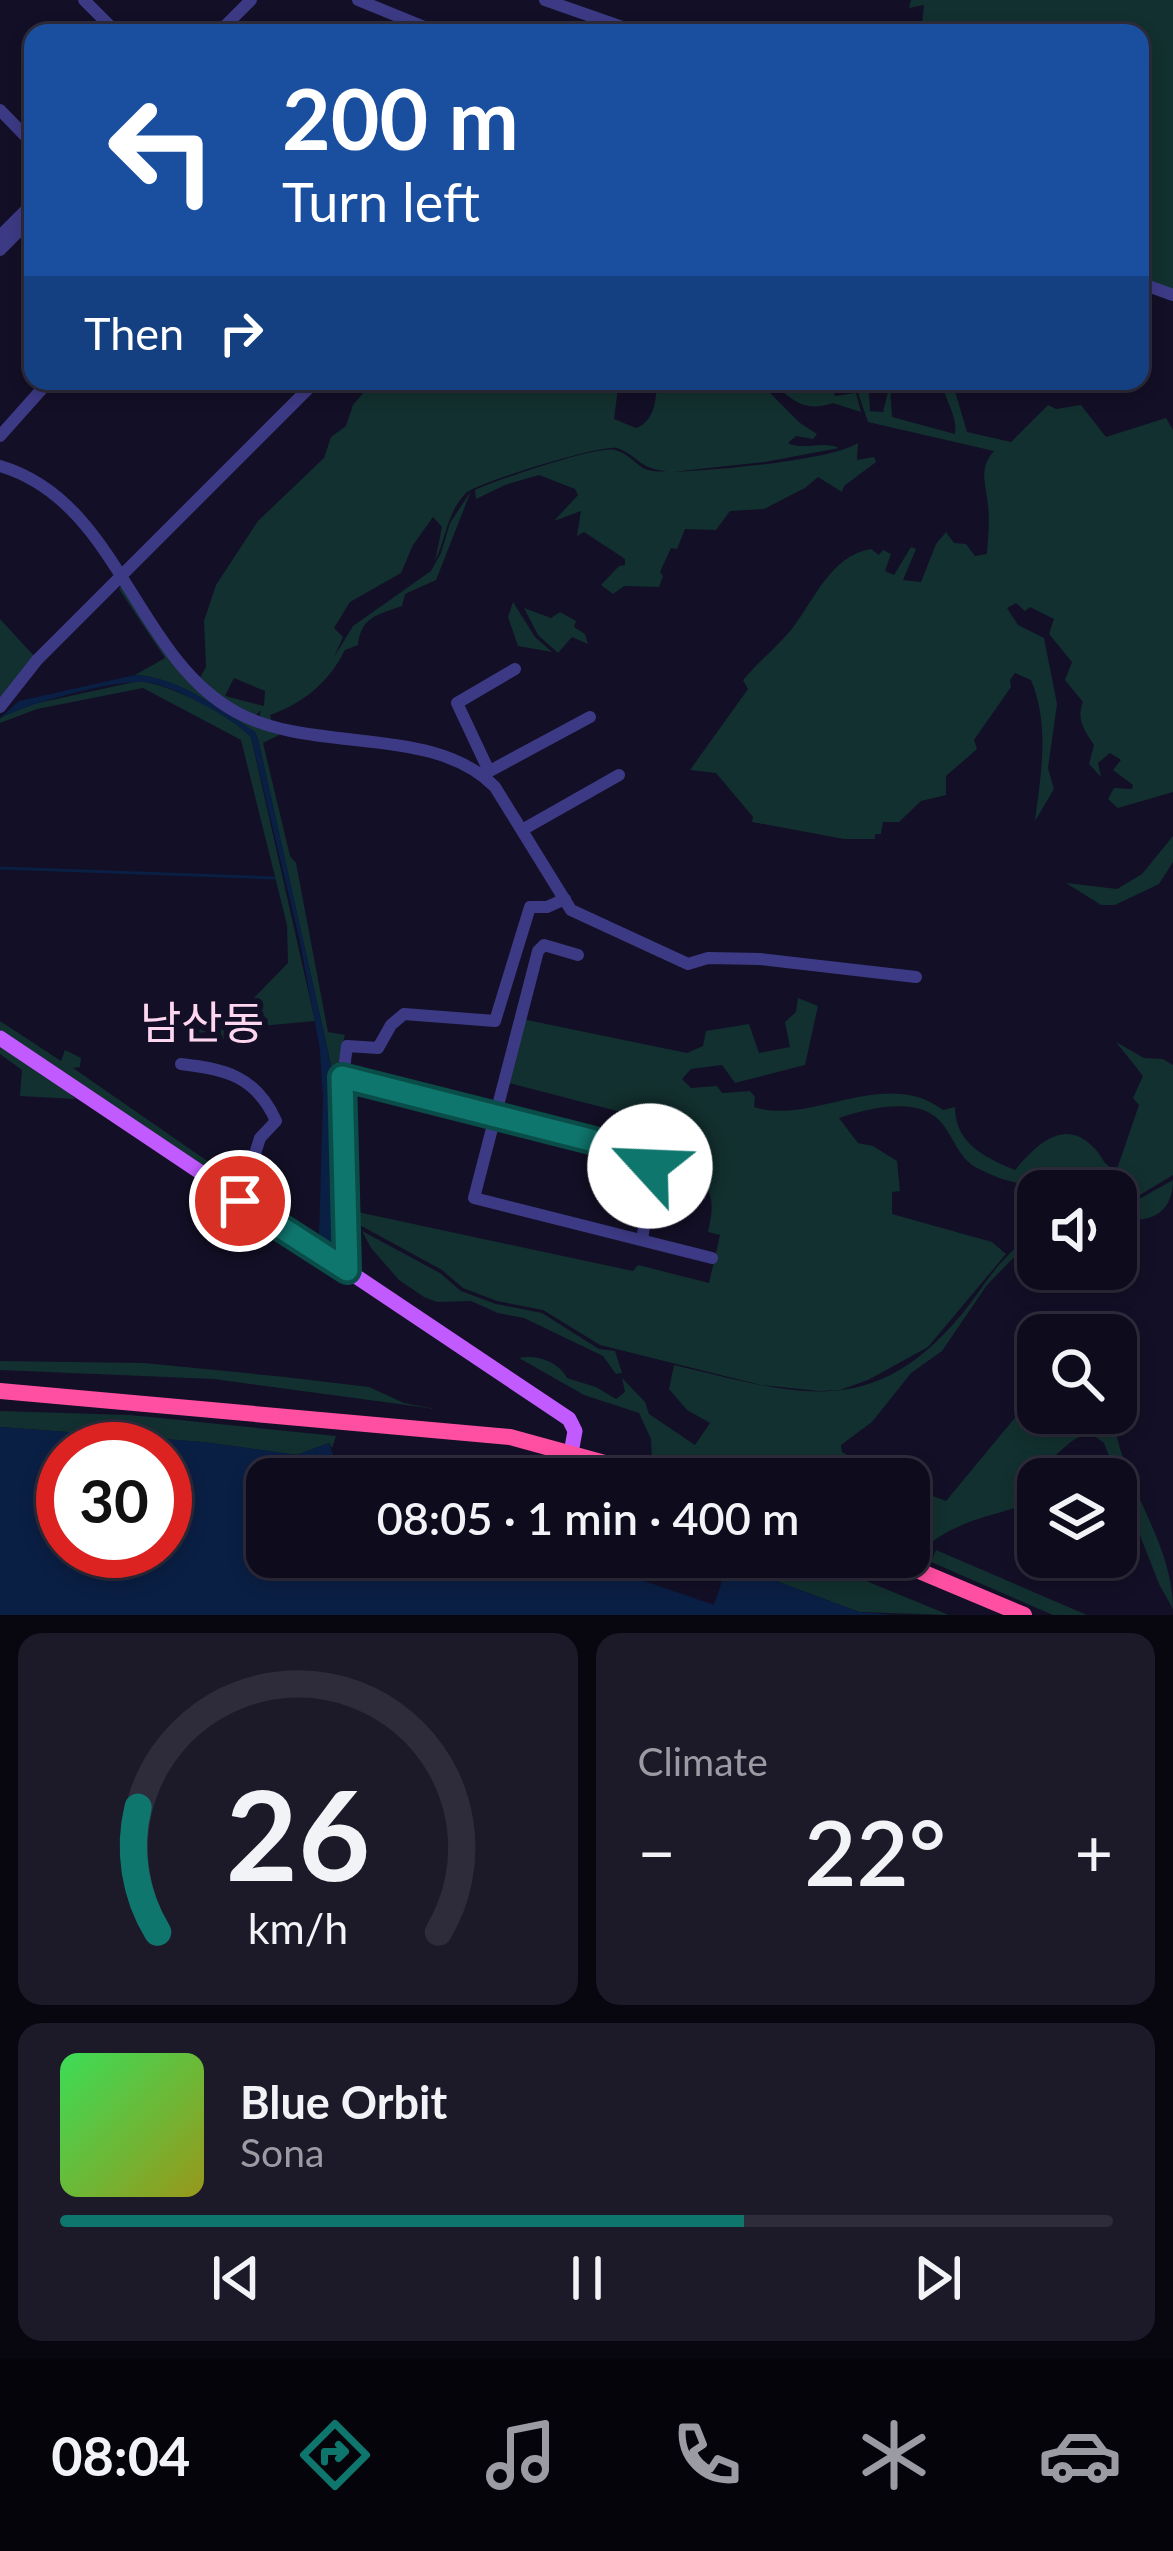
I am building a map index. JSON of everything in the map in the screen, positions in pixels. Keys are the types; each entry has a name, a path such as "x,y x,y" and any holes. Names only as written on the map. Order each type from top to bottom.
{"highway":[{"path":"0,1391 510,1437 589,1458"},
{"path":"930,1575 1024,1615"}],"main road":[{"path":"0,1038 569,1419 575,1431 571,1453"}],"street":[{"path":"84,0 108,24"},
{"path":"227,24 251,0"},
{"path":"358,0 418,24"},
{"path":"545,0 614,24"},
{"path":"0,110 24,135"},
{"path":"0,236 24,212"},
{"path":"0,250 24,227"},
{"path":"0,436 42,390"},
{"path":"0,706 37,660 307,390"},
{"path":"0,466 56,496 123,576 186,672 236,712 289,731 451,756 486,772"},
{"path":"515,669 457,704 486,772 571,910 677,962 760,959 916,977"},
{"path":"486,772 590,717"},
{"path":"522,830 619,775"},
{"path":"347,1270 342,1077 347,1046 378,1048 398,1017 416,1013 495,1021 530,907 548,908 565,899"},
{"path":"578,955 544,945 538,951 474,1198 712,1258"},
{"path":"181,1064 226,1069 274,1114 272,1129 260,1138 240,1201"},
{"path":"342,1077 641,1156 653,1176 642,1239"}],"green space":[{"path":"911,0 1173,0 1173,294 1149,285 1149,24 922,24 924,5 909,8"},
{"path":"366,390 618,390 614,419 636,428 650,417 656,390 767,390 817,434 813,439 796,436 788,443 839,448 672,472 796,460 858,443 857,460 874,457 876,462 842,492 818,477 764,509 730,511 716,530 685,529 660,572 659,587 624,586 613,594 601,585 625,565 625,559 584,532 577,536 581,511 554,521 578,495 575,489 539,475 476,499 475,490 605,450 622,453 643,468 666,471 650,468 617,448 607,448 540,465 475,488 466,493 455,509 435,561 442,527 433,517 401,573 350,602 334,628 343,637 334,657 353,626 431,571 441,553 450,523 471,491 436,580 405,594 402,606 367,623 358,645 345,650 314,690 270,715 272,722 259,718 261,710 255,716 239,711 198,681 206,667 204,621 216,585 258,521 324,458 331,437 346,426 353,405","holes":["234,678 265,691 264,706 225,696"]},
{"path":"782,390 833,390 835,396 856,393 861,412 833,403 806,405"},
{"path":"857,390 869,390 870,411 883,412 890,390 892,417 955,434 944,390 955,390 967,432 1011,442 1048,405 1056,409 1081,405 1106,437 1166,418 1173,430 1173,792 1118,808 1108,799 1114,788 1132,789 1133,785 1113,770 1121,760 1110,753 1098,763 1101,777 1089,764 1094,745 1081,719 1083,702 1065,680 1072,662 1049,634 1054,619 1030,607 1025,611 1016,603 1007,608 1018,625 1044,638 1057,704 1048,768 1054,789 1035,821 1042,750 1040,715 1031,680 1015,673 1011,687 974,740 977,749 946,776 946,795 921,801 899,822 883,822 875,839 844,839 752,822 753,817 716,773 690,770 748,689 743,680 791,630 824,581 844,561 871,549 879,555 883,550 891,554 885,571 894,575 911,547 916,549 903,580 921,582 946,532 975,556 987,554 985,470 994,451 868,422"},
{"path":"122,585 191,681 281,734 263,743 290,856 296,863 328,1032 345,1035 334,1112 341,1242 332,1252 247,1199 251,1182 253,1192 291,1223 333,1243 331,1065 258,739 255,732 198,696 135,675 165,658 119,589"},
{"path":"513,602 535,637 552,652 518,646 508,617"},
{"path":"524,608 551,618 560,612 576,621 574,627 585,634 588,644 572,637 558,653 538,635"},
{"path":"0,619 35,657 0,700"},
{"path":"139,681 199,702 251,737 315,1021 261,1026 251,1039 192,1039 204,1022 218,1027 234,1018 288,963 287,925 241,740 143,688 37,709 0,723 0,718 24,706"},
{"path":"1173,836 1173,862 1159,884 1115,905 1101,905 1066,883 1117,889 1142,874"},
{"path":"798,998 818,1006 805,1065 735,1083 722,1065 691,1069 682,1079 691,1088 750,1091 754,1107 776,1111 873,1095 921,1098 943,1110 955,1107 966,1140 983,1155 1015,1170 1043,1143 1063,1134 1085,1140 1117,1169 1139,1105 1133,1098 1143,1076 1116,1042 1144,1058 1173,1065 1173,1175 1137,1196 1137,1170 1017,1170 1017,1182 973,1165 935,1116 923,1110 894,1106 839,1118 858,1143 897,1161 900,1191 892,1192 892,1214 992,1242 1006,1254 928,1347 840,1390 761,1385 600,1345 543,1310 463,1288 442,1270 356,1223 353,1211 709,1283 720,1235 708,1232 711,1198 704,1185 688,1176 690,1166 660,1156 667,1124 509,1083 522,1019 687,1053 703,1046 706,1031 749,1024 759,1053 790,1047 785,1022 796,1012"},
{"path":"0,1021 61,1061 65,1050 81,1058 80,1067 73,1068 239,1183 236,1188 0,1030"},
{"path":"0,1044 75,1099 20,1096 22,1070 0,1054"},
{"path":"1173,1180 1163,1209 1137,1220 1137,1199"},
{"path":"362,1231 440,1273 461,1291 542,1313 599,1349 615,1351 622,1373 616,1374 603,1356 524,1318 471,1301 437,1302 424,1297 399,1280"},
{"path":"1017,1248 1017,1254 987,1285 942,1351 911,1373 872,1422 841,1445 842,1452 853,1458 652,1458 651,1439 639,1413 584,1395 519,1358 547,1361 567,1378 616,1399 625,1392 622,1378 645,1402 649,1414 695,1445 710,1423 687,1410 669,1389 674,1365 794,1390 863,1386 895,1372 928,1349"},
{"path":"0,1361 144,1363 285,1377 369,1387 404,1403 436,1409 214,1379 0,1370"},
{"path":"0,1411 130,1415 336,1436 332,1448 329,1443 297,1455 192,1441 192,1422 36,1422 36,1430 0,1427"},
{"path":"1017,1415 1017,1434 1116,1434 1123,1458 1110,1458 1104,1443 1093,1435 1073,1440 1051,1458 1017,1458 1015,1508 961,1526 930,1544 930,1495 946,1501"},
{"path":"1137,1491 1164,1559 1173,1609 1137,1528"},
{"path":"936,1550 1087,1615 1053,1615 931,1562"},
{"path":"768,1578 859,1578 949,1615 859,1612"}],"water":[{"path":"135,675 198,695 255,732 258,739 331,1065 334,1237 330,1244 319,1236 320,1050 300,942 251,737 201,703 144,682 71,694 0,718 19,701"},
{"path":"0,1427 36,1430 36,1578 192,1578 192,1441 297,1455 329,1443 334,1458 246,1458 246,1578 636,1578 714,1605 723,1578 768,1578 859,1612 894,1615 0,1615"}],"waterway":[{"path":"0,868 274,878"}],"district":[{"name":"남산동","path":"202,1023"}],"route":[{"path":"240,1201 347,1270 342,1077 634,1151 650,1166"}]}
